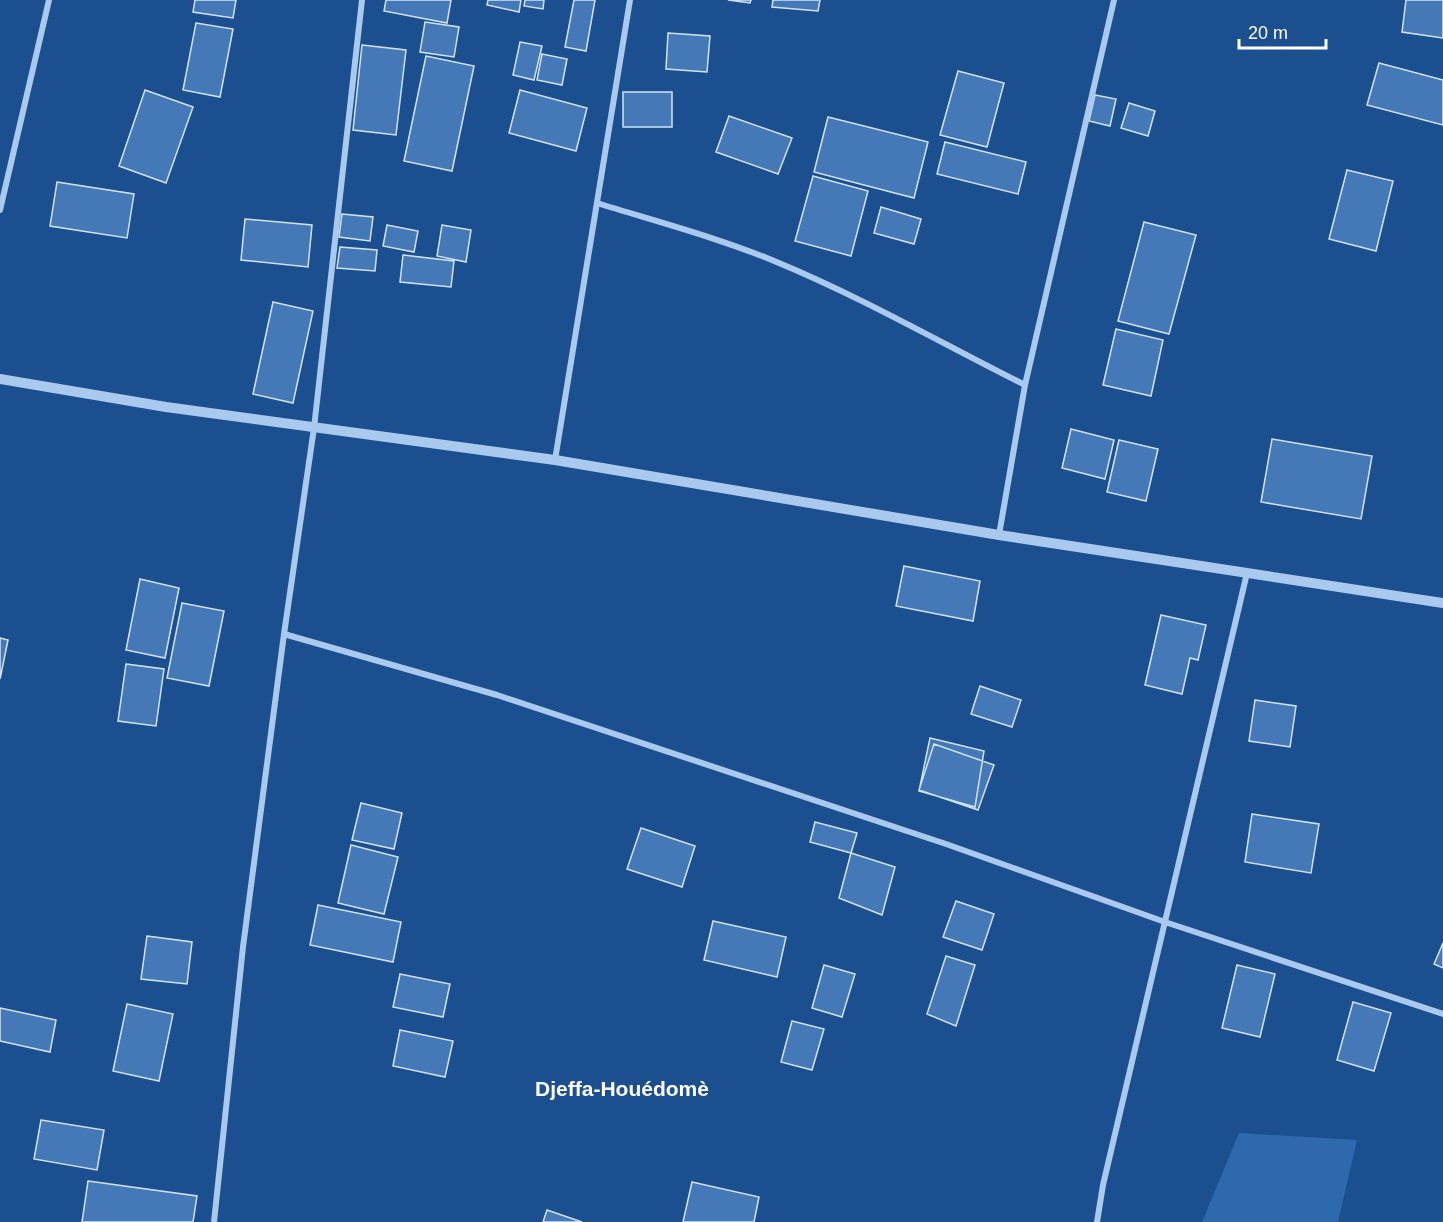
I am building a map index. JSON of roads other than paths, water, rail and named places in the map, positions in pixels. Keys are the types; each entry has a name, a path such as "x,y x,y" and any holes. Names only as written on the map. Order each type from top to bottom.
{"street":[{"path":"0,210 49,0"},
{"path":"214,1222 243,947 284,634 314,428 363,0"},
{"path":"555,460 630,0"},
{"path":"999,535 1025,385 1114,0"},
{"path":"597,203 704,236 779,263 1025,385"},
{"path":"0,379 166,407 555,460 999,535 1443,603"},
{"path":"1097,1222 1106,1174 1247,573"},
{"path":"284,634 497,695 946,844 1165,922 1443,1014"}],"district":[{"name":"Djeffa-Houédomè","path":"622,1089"}]}
